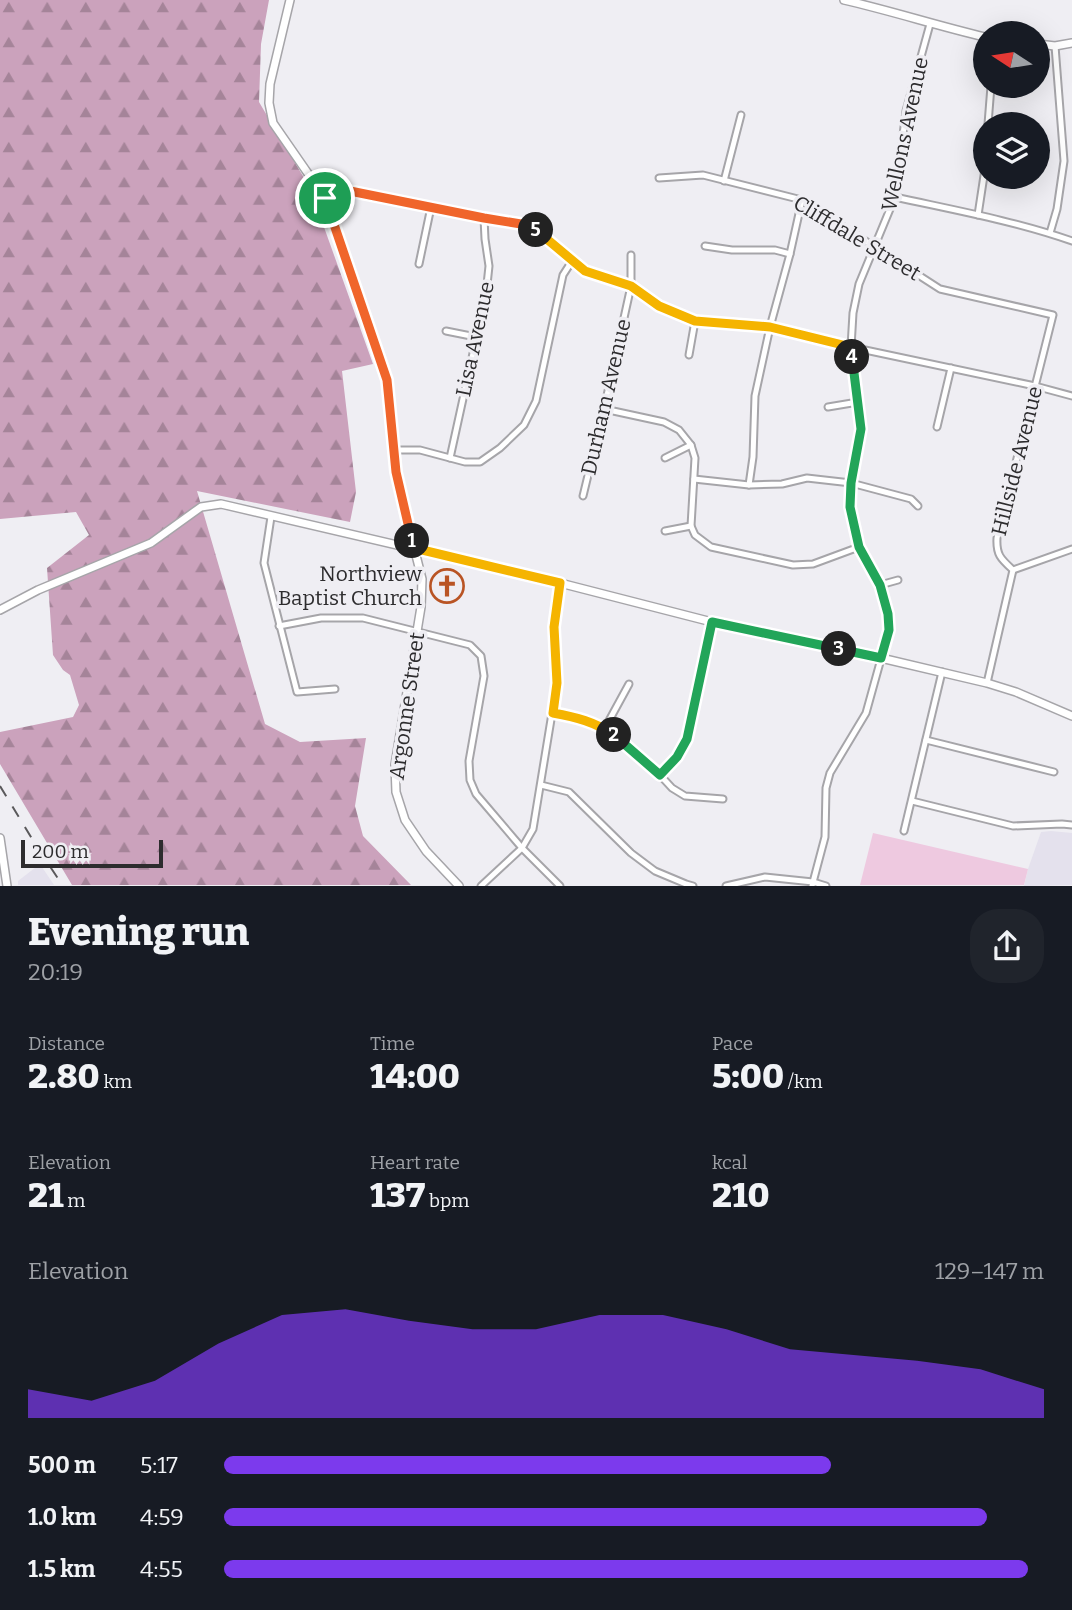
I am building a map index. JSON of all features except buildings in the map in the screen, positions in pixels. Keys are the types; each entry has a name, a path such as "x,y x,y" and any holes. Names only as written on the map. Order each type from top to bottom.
{"street":[{"name":"Argonne Street","path":"290,0 270,84 269,103 273,123 325,198 387,380 396,472 422,579 421,607 395,765 396,792 405,820 426,852 459,886"},
{"path":"844,0 867,3 930,24 973,34"},
{"name":"Wellons Avenue","path":"812,884 825,836 826,788 830,773 866,713 889,630 888,614 880,585 859,547 850,507 851,483 861,429 851,347 853,313 859,284 895,197 906,111 930,24"},
{"path":"1050,45 1072,43"},
{"path":"1050,233 1057,209 1064,160 1055,46"},
{"path":"724,181 741,115"},
{"name":"Cliffdale Street","path":"659,178 703,176 802,200 940,289 1053,315"},
{"path":"978,215 982,189"},
{"path":"325,198 350,191 521,224 539,232 585,271 631,286 659,306 695,321 770,327 1072,396"},
{"path":"895,197 978,215 1072,240"},
{"path":"748,485 753,457 755,396 802,200"},
{"path":"419,264 431,207"},
{"name":"Lisa Avenue","path":"450,458 486,294 489,266 484,218"},
{"path":"705,246 732,250 775,250 790,254"},
{"name":"Durham Avenue","path":"583,496 631,286 631,255"},
{"path":"393,450 420,450 465,462 480,462 500,448 524,425 536,401 563,275 572,261"},
{"name":"Hillside Avenue","path":"987,683 1013,569 1000,558 996,548 997,538 1053,315"},
{"path":"689,355 695,321"},
{"path":"446,331 475,337"},
{"path":"937,427 951,368"},
{"path":"828,407 858,402"},
{"path":"604,409 664,422 679,430 691,445 695,458 691,526 695,535 711,547 793,565 813,564 859,547"},
{"path":"665,458 691,445"},
{"path":"694,479 748,485 782,484 807,478 851,483 911,499 918,506"},
{"path":"0,610 38,590 151,543 201,507 221,505 414,548 712,622 987,683 1016,692 1072,716"},
{"path":"271,517 264,563 297,692 335,689"},
{"path":"665,531 691,526"},
{"path":"1013,569 1072,549"},
{"path":"880,585 898,580"},
{"path":"481,886 522,848 533,829 557,683 554,627 560,583"},
{"path":"279,626 321,618 363,618 470,645 481,656 484,676 469,761 470,780 476,794 522,848 560,886"},
{"path":"660,775 677,757 687,739 712,622"},
{"path":"904,831 942,673"},
{"path":"605,729 629,684"},
{"path":"553,713 580,718 621,739 672,788 685,796 723,799"},
{"path":"926,740 1054,772"},
{"path":"541,785 569,792 631,853 655,872 694,886"},
{"path":"912,801 1013,826 1072,825"},
{"path":"0,838 8,886"},
{"path":"726,886 765,877 826,886"}],"shaded area":[{"path":"1041,832 1072,833 1072,885 1024,886"},
{"path":"873,833 1028,869 1024,885 860,885"},
{"path":"40,864 54,885 18,885 18,881"}],"green space":[{"path":"0,0 269,0 261,44 259,102 310,188 373,364 342,371 356,492 350,522 197,491 265,724 300,742 366,738 355,806 363,836 411,885 72,885 0,764 0,732 73,717 79,705 70,675 53,655 47,568 89,535 76,512 0,519"}],"railway":[{"path":"0,786 63,886"}],"place":[{"name":"Northview Baptist Church","path":"447,586"}],"route":[{"path":"350,191 521,224 539,232 585,271 631,286 659,306 695,321 770,327 851,347 861,429 851,483 850,507 859,547 880,585 888,614 889,630 881,658 712,622 687,739 677,757 660,775 621,739 605,729 580,718 553,713 557,683 554,627 560,583 414,548 396,472 387,380 325,198 350,191"}]}
